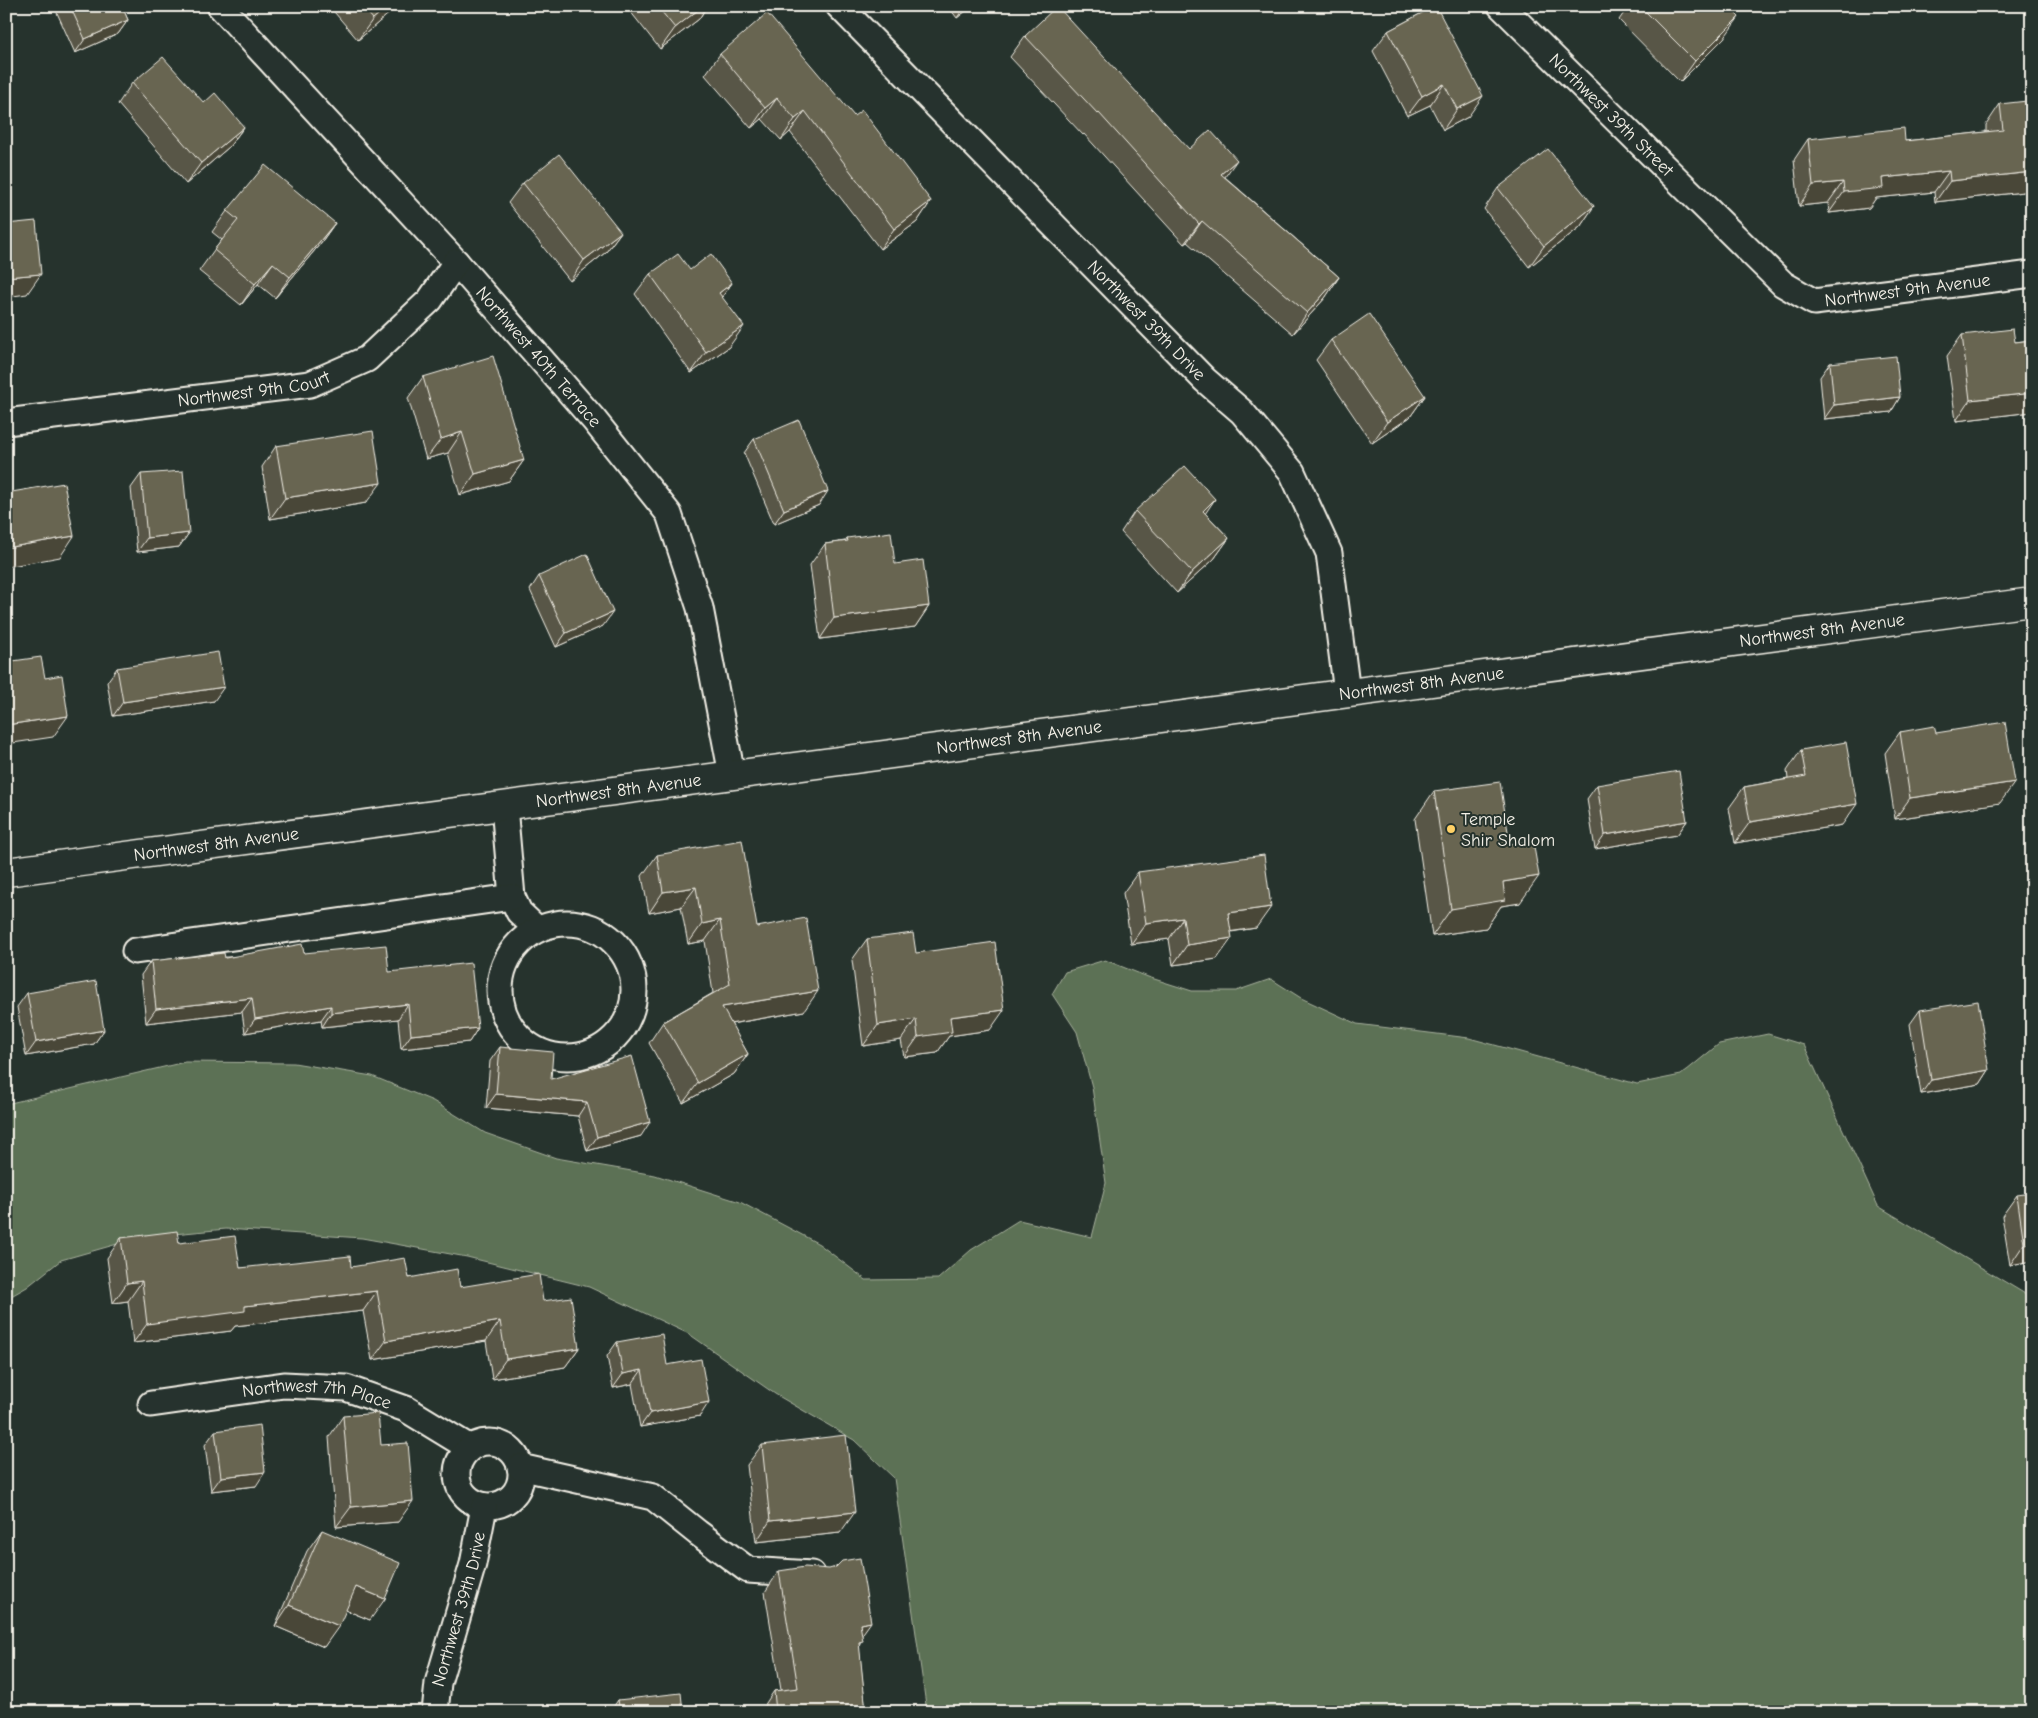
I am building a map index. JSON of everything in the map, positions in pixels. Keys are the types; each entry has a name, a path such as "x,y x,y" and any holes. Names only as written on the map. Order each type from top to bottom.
{"street":[{"name":"Northwest 40th Terrace","path":"220,6 456,262 594,420 669,514 700,608 732,775"},
{"name":"Northwest 39th Drive","path":"839,6 1205,380 1242,412 1292,472 1329,553 1347,693"},
{"name":"Northwest 39th Street","path":"1501,6 1722,224"},
{"name":"Northwest 9th Avenue","path":"1722,224 1783,284 1814,302 2032,274"},
{"name":"Northwest 9th Court","path":"6,422 310,384 367,359 430,300 456,262"},
{"name":"Northwest 8th Avenue","path":"6,872 2032,602"},
{"path":"504,806 512,897 519,912 537,929"},
{"path":"135,951 512,897"},
{"path":"574,923 593,927 609,937 622,951 631,967 634,986 633,1004 626,1022 615,1037 600,1048 583,1055 566,1058 550,1055 535,1049 521,1040 511,1027 504,1013 500,997 500,980 504,965 512,950 537,929 556,924 574,923"},
{"name":"Northwest 7th Place","path":"151,1404 284,1385 346,1388 406,1409 470,1448"},
{"path":"470,1448 481,1443 494,1442 506,1447 515,1455 520,1466 653,1497 698,1534 748,1570 815,1574"},
{"name":"Northwest 39th Drive","path":"470,1448 458,1463 456,1469 457,1482 462,1494 472,1502 484,1507 496,1506 508,1501 516,1492 521,1479 520,1466"},
{"name":"Northwest 39th Drive","path":"435,1712 438,1683 473,1564 484,1507"}],"green space":[{"path":"1105,960 1148,977 1192,991 1236,991 1271,979 1301,998 1357,1024 1469,1038 1637,1084 1681,1075 1719,1044 1768,1034 1804,1045 1878,1206 2032,1298 2032,1712 927,1712 894,1478 854,1440 775,1394 689,1334 589,1287 467,1257 362,1238 226,1229 142,1237 61,1260 27,1287 6,1299 6,1104 185,1062 294,1063 372,1076 433,1101 485,1133 556,1158 655,1175 740,1202 819,1244 866,1280 938,1279 971,1250 1019,1220 1092,1237 1106,1183 1092,1087 1077,1032 1052,994 1065,972"}],"building":[{"path":"70,6 122,6 128,20 85,39"},
{"path":"362,6 388,6 373,19"},
{"path":"657,6 703,6 675,28"},
{"path":"1057,6 1189,149 1210,130 1237,160 1221,174 1339,277 1307,313 1202,221 1199,224 1099,113 1025,36"},
{"path":"1435,6 1483,96 1457,109 1444,84 1422,96 1388,31"},
{"path":"1640,6 1728,6 1739,17 1695,61"},
{"path":"767,13 854,116 862,110 931,201 894,229 805,111 795,119 777,98 765,108 720,54"},
{"path":"163,57 204,103 215,93 244,127 201,163 132,83"},
{"path":"2027,101 2029,121 2032,120 2032,172 1950,181 1949,171 1882,178 1883,188 1844,192 1843,182 1813,185 1808,139 1904,128 1905,141 2003,130 2000,104"},
{"path":"1548,149 1594,206 1544,246 1498,188"},
{"path":"559,154 621,232 584,260 523,183"},
{"path":"265,165 335,223 290,277 273,263 255,284 214,250 238,220 227,211"},
{"path":"36,221 41,274 6,277 6,224"},
{"path":"678,254 690,270 711,254 732,283 719,293 744,326 706,352 650,274"},
{"path":"1369,314 1425,396 1387,422 1331,340"},
{"path":"2013,329 2015,342 2032,340 2032,393 1970,400 1962,335"},
{"path":"493,356 524,460 475,474 462,432 441,439 423,377"},
{"path":"1896,356 1900,397 1834,405 1830,363"},
{"path":"799,420 828,491 784,510 754,439"},
{"path":"373,431 381,483 285,498 276,446"},
{"path":"1185,466 1215,499 1203,511 1229,538 1192,572 1135,511"},
{"path":"183,471 189,533 147,538 141,474"},
{"path":"64,483 74,536 6,548 6,493"},
{"path":"891,532 895,564 923,560 929,606 834,618 825,544 848,541 847,538"},
{"path":"587,554 613,612 566,633 539,576"},
{"path":"218,652 224,687 123,702 117,668"},
{"path":"41,657 45,678 62,675 68,716 6,725 6,662"},
{"path":"2005,722 2015,782 1910,798 1900,732 1934,726 1936,733"},
{"path":"1846,742 1857,804 1750,822 1744,787 1806,776 1801,750"},
{"path":"1679,771 1687,821 1605,835 1597,785"},
{"path":"1500,782 1510,844 1533,841 1539,876 1503,882 1505,900 1451,909 1434,791"},
{"path":"742,840 757,927 806,918 818,991 722,1007 748,1054 698,1083 663,1022 730,984 720,920 702,924 696,887 663,892 657,855"},
{"path":"1264,855 1271,907 1228,913 1232,938 1187,945 1183,918 1146,923 1138,872"},
{"path":"913,933 916,953 995,942 1004,1010 950,1017 952,1032 918,1037 916,1019 878,1025 867,939"},
{"path":"302,944 304,953 386,945 389,972 471,963 478,1028 411,1035 408,1004 331,1013 331,1006 255,1019 252,998 156,1009 151,961 224,953 225,958"},
{"path":"96,981 104,1030 36,1042 27,993"},
{"path":"1978,1001 1989,1070 1931,1080 1920,1010"},
{"path":"500,1047 553,1052 551,1079 632,1056 650,1122 597,1137 587,1102 496,1094"},
{"path":"2032,1193 2032,1243 2024,1244 2017,1195"},
{"path":"177,1231 179,1243 235,1236 240,1268 350,1256 351,1267 405,1258 409,1278 457,1269 460,1287 539,1274 543,1301 571,1297 579,1348 506,1359 500,1321 386,1341 377,1291 245,1306 245,1311 147,1324 142,1281 127,1283 121,1238"},
{"path":"662,1334 667,1365 701,1359 709,1402 650,1413 642,1370 623,1374 617,1342"},
{"path":"378,1413 381,1445 408,1443 413,1501 351,1507 343,1416"},
{"path":"260,1425 265,1472 221,1477 215,1431"},
{"path":"846,1435 855,1512 770,1521 762,1445"},
{"path":"322,1530 400,1563 385,1599 356,1587 339,1626 289,1605"},
{"path":"860,1558 871,1622 860,1624 863,1641 859,1642 866,1712 776,1712 774,1691 798,1688 779,1571 805,1567 829,1569 836,1567 842,1561"},
{"path":"681,1693 683,1712 620,1712 618,1700"}],"place":[{"name":"Temple Shir Shalom","path":"1451,829"}]}
